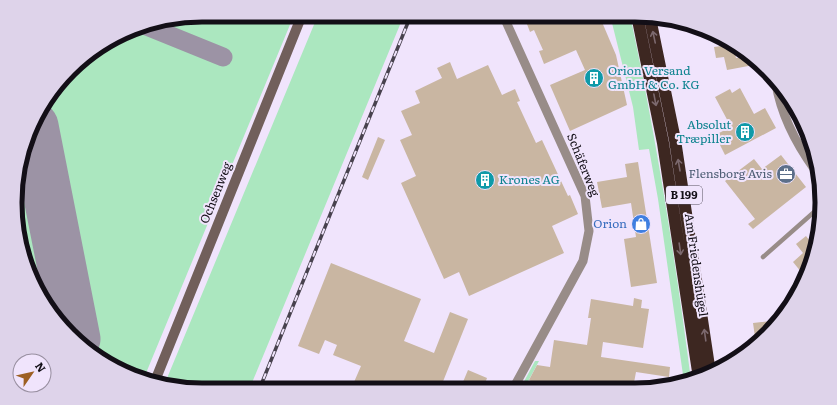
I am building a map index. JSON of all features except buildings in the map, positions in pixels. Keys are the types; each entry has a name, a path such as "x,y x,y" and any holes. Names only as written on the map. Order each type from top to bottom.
{"highway":[{"name":"Am Friedenshügel","path":"638,22 663,144 698,371"},
{"name":"Am Friedenshügel","path":"651,23 675,140 709,366"}],"main road":[{"name":"Ochsenweg","path":"157,377 299,22"}],"street":[{"name":"Schäferweg","path":"506,22 585,196 589,231 583,261 516,383"},
{"path":"779,95 792,130 810,160"}],"lane":[{"path":"763,257 815,211"}],"green space":[{"path":"191,22 291,22 146,374 112,359 83,338 67,322 52,303 36,272 25,238 22,214 22,191 25,167 36,133 46,112 67,83 83,67 102,52 133,36 167,25"},
{"path":"315,22 401,22 252,383 191,383 166,380"},
{"path":"612,22 631,22 672,242 690,374 683,376 658,199 649,149 639,150 633,107"},
{"path":"535,361 539,361 527,383 523,383"}],"taxiway":[{"path":"153,29 223,57"},
{"path":"63,316 69,302"}],"runway":[{"path":"36,134 74,329"}],"railway":[{"path":"262,383 408,22"}],"place":[{"name":"Orion Versand GmbH & Co. KG","path":"594,78"},
{"name":"Absolut Træpiller","path":"745,132"},
{"name":"Flensborg Avis","path":"786,174"},
{"name":"Krones AG","path":"485,180"},
{"name":"Orion","path":"641,224"}]}
